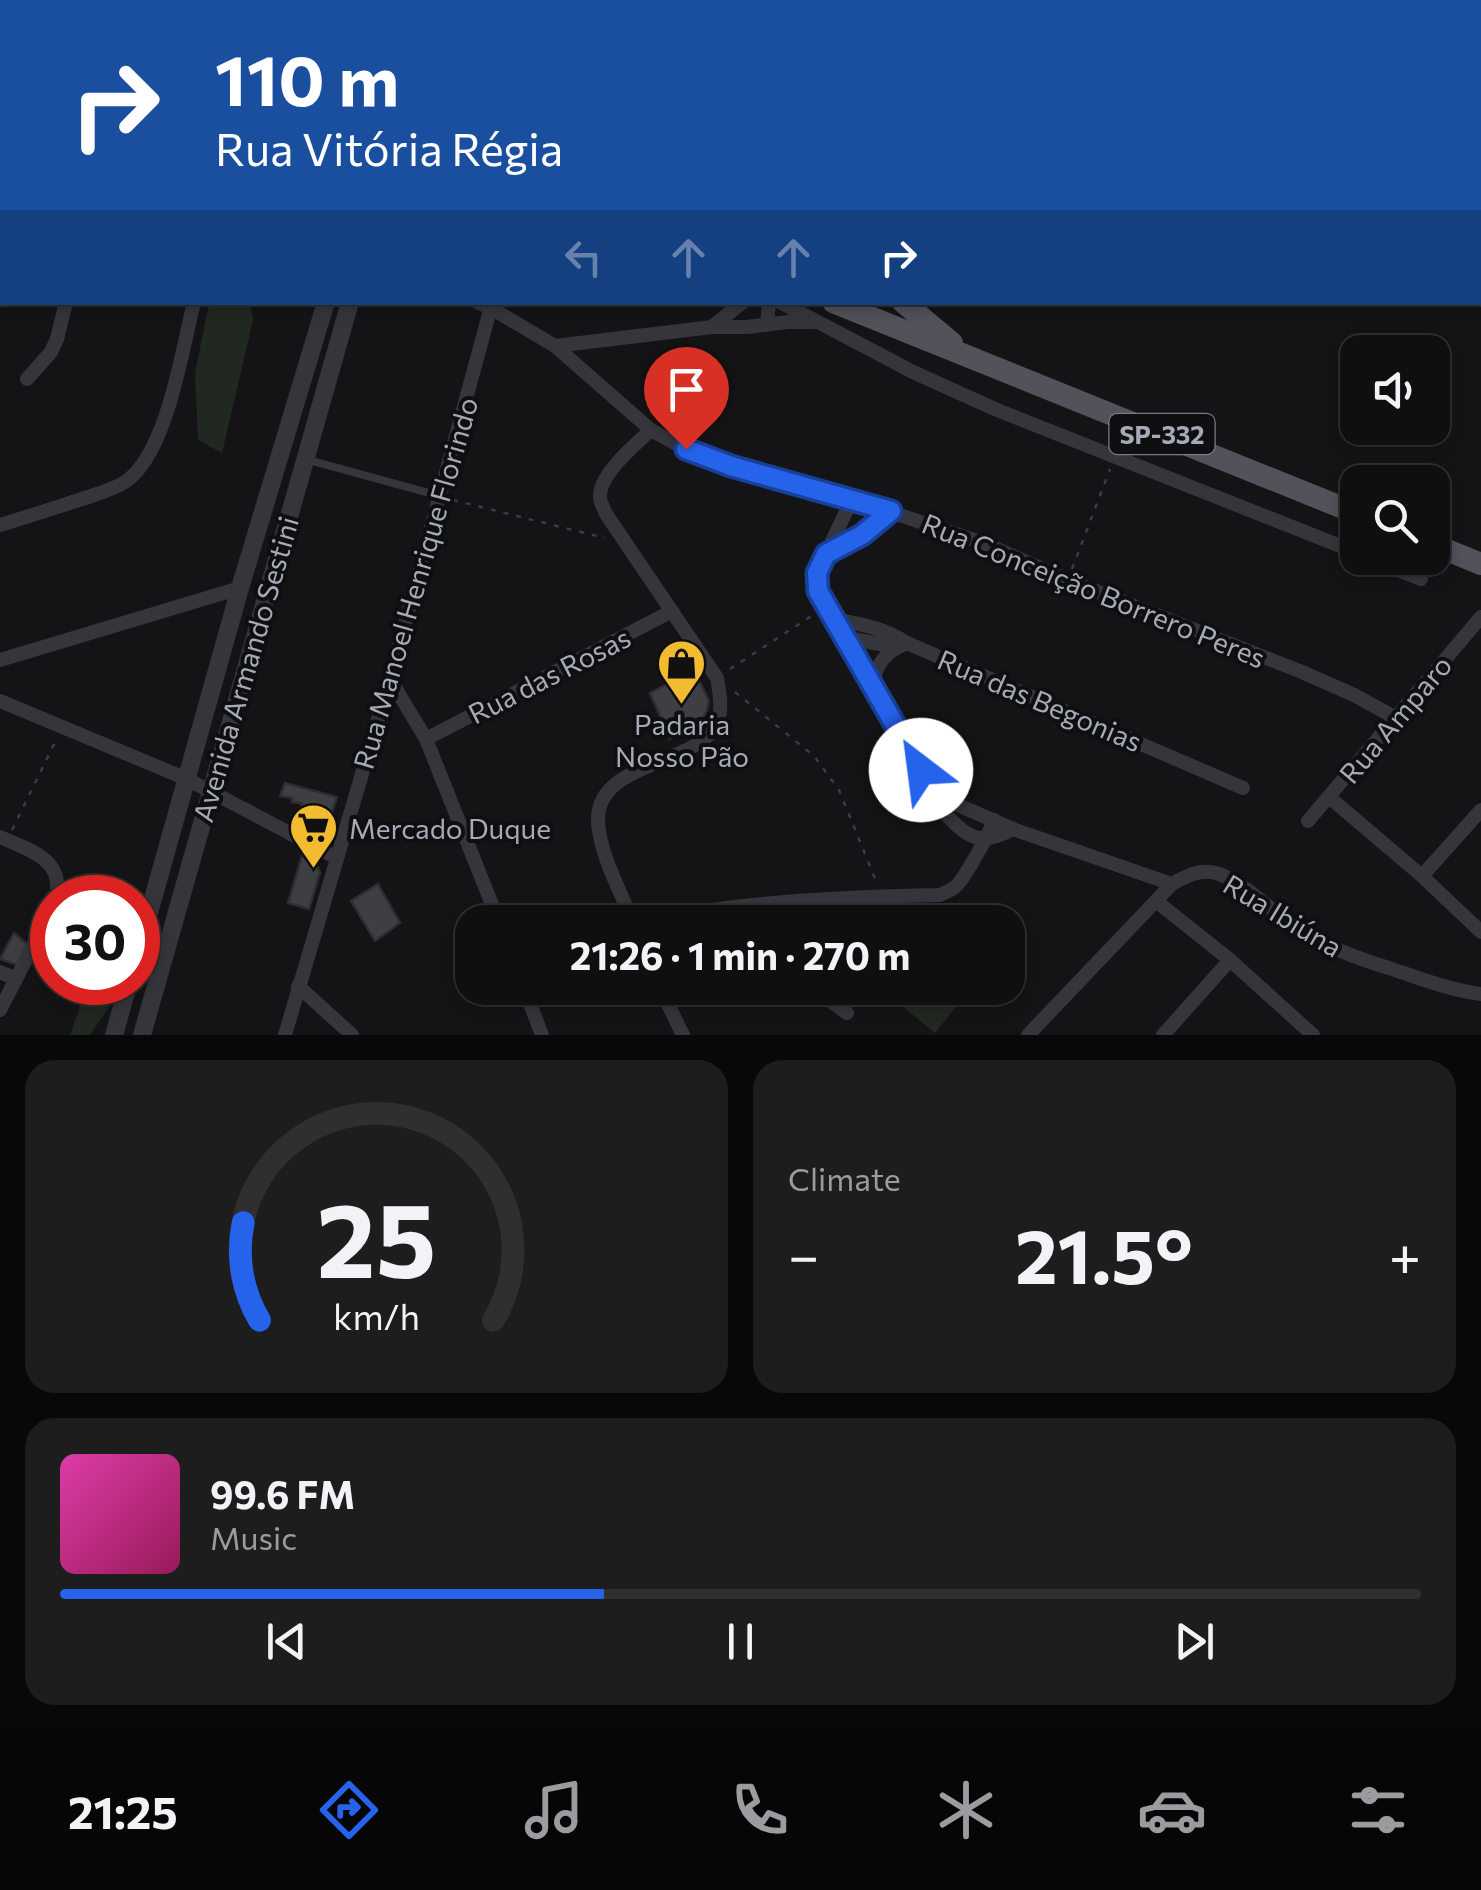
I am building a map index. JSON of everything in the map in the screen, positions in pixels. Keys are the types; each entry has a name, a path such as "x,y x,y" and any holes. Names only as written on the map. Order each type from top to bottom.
{"main road":[{"name":"SP-332","path":"840,305 1340,507"},
{"name":"SP-332","path":"907,305 966,355"},
{"path":"1450,551 1481,564"}],"street":[{"path":"27,379 51,352 65,305"},
{"path":"0,526 104,492 124,483 138,470 148,458 163,421 193,305"},
{"name":"Avenida Armando Sestini","path":"160,875 325,305"},
{"name":"Avenida Armando Sestini","path":"142,1035 349,305"},
{"name":"Rua Manoel Henrique Florindo","path":"285,1035 390,680 487,305"},
{"name":"Rua Conceição Borrero Peres","path":"489,305 555,346 651,430 686,449 983,543 1302,672 1396,718"},
{"path":"712,326 739,305"},
{"path":"743,305 747,327"},
{"path":"767,325 769,305"},
{"path":"786,305 913,372 997,410 1340,546"},
{"path":"555,346 712,326 818,322"},
{"path":"628,905 605,852 598,820 600,807 618,781 702,741 714,730 720,700 717,678 606,514 600,498 606,476 651,430"},
{"path":"852,499 816,581 818,591 944,811 959,827 984,840 1013,829"},
{"path":"826,554 862,535 891,511"},
{"path":"1412,575 1420,578"},
{"path":"0,660 240,588"},
{"name":"Rua das Rosas","path":"426,739 672,612"},
{"name":"Rua das Begonias","path":"830,612 878,628 902,645 1243,788"},
{"name":"Rua Amparo","path":"1308,821 1481,618"},
{"name":"Rua das Begonias","path":"846,638 902,645"},
{"path":"873,688 876,667 882,658 902,645"},
{"path":"390,680 426,739 491,905"},
{"path":"0,701 211,790 338,858"},
{"path":"935,795 1013,829 1172,884 1028,1035"},
{"path":"1329,797 1481,932"},
{"path":"968,810 959,827 971,861"},
{"path":"1422,876 1481,810"},
{"path":"744,905 940,894 952,890 966,874 994,820"},
{"path":"4,839 43,857 57,875"},
{"name":"Rua Ibiúna","path":"1172,884 1202,871 1218,874 1238,884 1298,930 1349,956 1458,991 1481,994"},
{"path":"1156,901 1230,960 1313,1035"},
{"path":"0,1010 30,951"},
{"path":"1164,1035 1230,960"},
{"path":"0,972 16,978"},
{"path":"298,986 352,1035"},
{"path":"114,1035 122,1005"},
{"path":"531,1005 542,1035"},
{"path":"668,1005 683,1035"},
{"path":"838,1005 848,1012"}],"lane":[{"path":"305,459 440,496"}],"path":[{"path":"1068,580 1114,458"},
{"path":"440,496 626,544"},
{"path":"830,612 717,678 814,756 839,790 882,896"},
{"path":"4,839 62,727"},
{"path":"848,1012 854,1005"}],"shaded area":[{"path":"209,305 250,305 253,320 222,453 198,440 195,373"},
{"path":"80,1005 111,1005 90,1035 70,1035"},
{"path":"901,1005 957,1005 935,1033"}],"building":[{"name":"Padaria Nosso Pão","path":"694,670 709,701 707,710 703,718 670,739 650,693"},
{"path":"285,783 337,797 330,818 301,807 302,803 292,802 292,798 280,796"},
{"path":"302,856 314,860 320,872 309,909 288,903"},
{"path":"378,884 400,923 375,941 351,901"},
{"path":"14,933 27,944 17,965 0,959"}],"place":[{"name":"Padaria Nosso Pão","path":"682,706"},
{"name":"Mercado Duque","path":"314,870"}],"route":[{"path":"686,449 731,466 891,511 862,535 826,554 816,581 818,591 921,770"}]}
